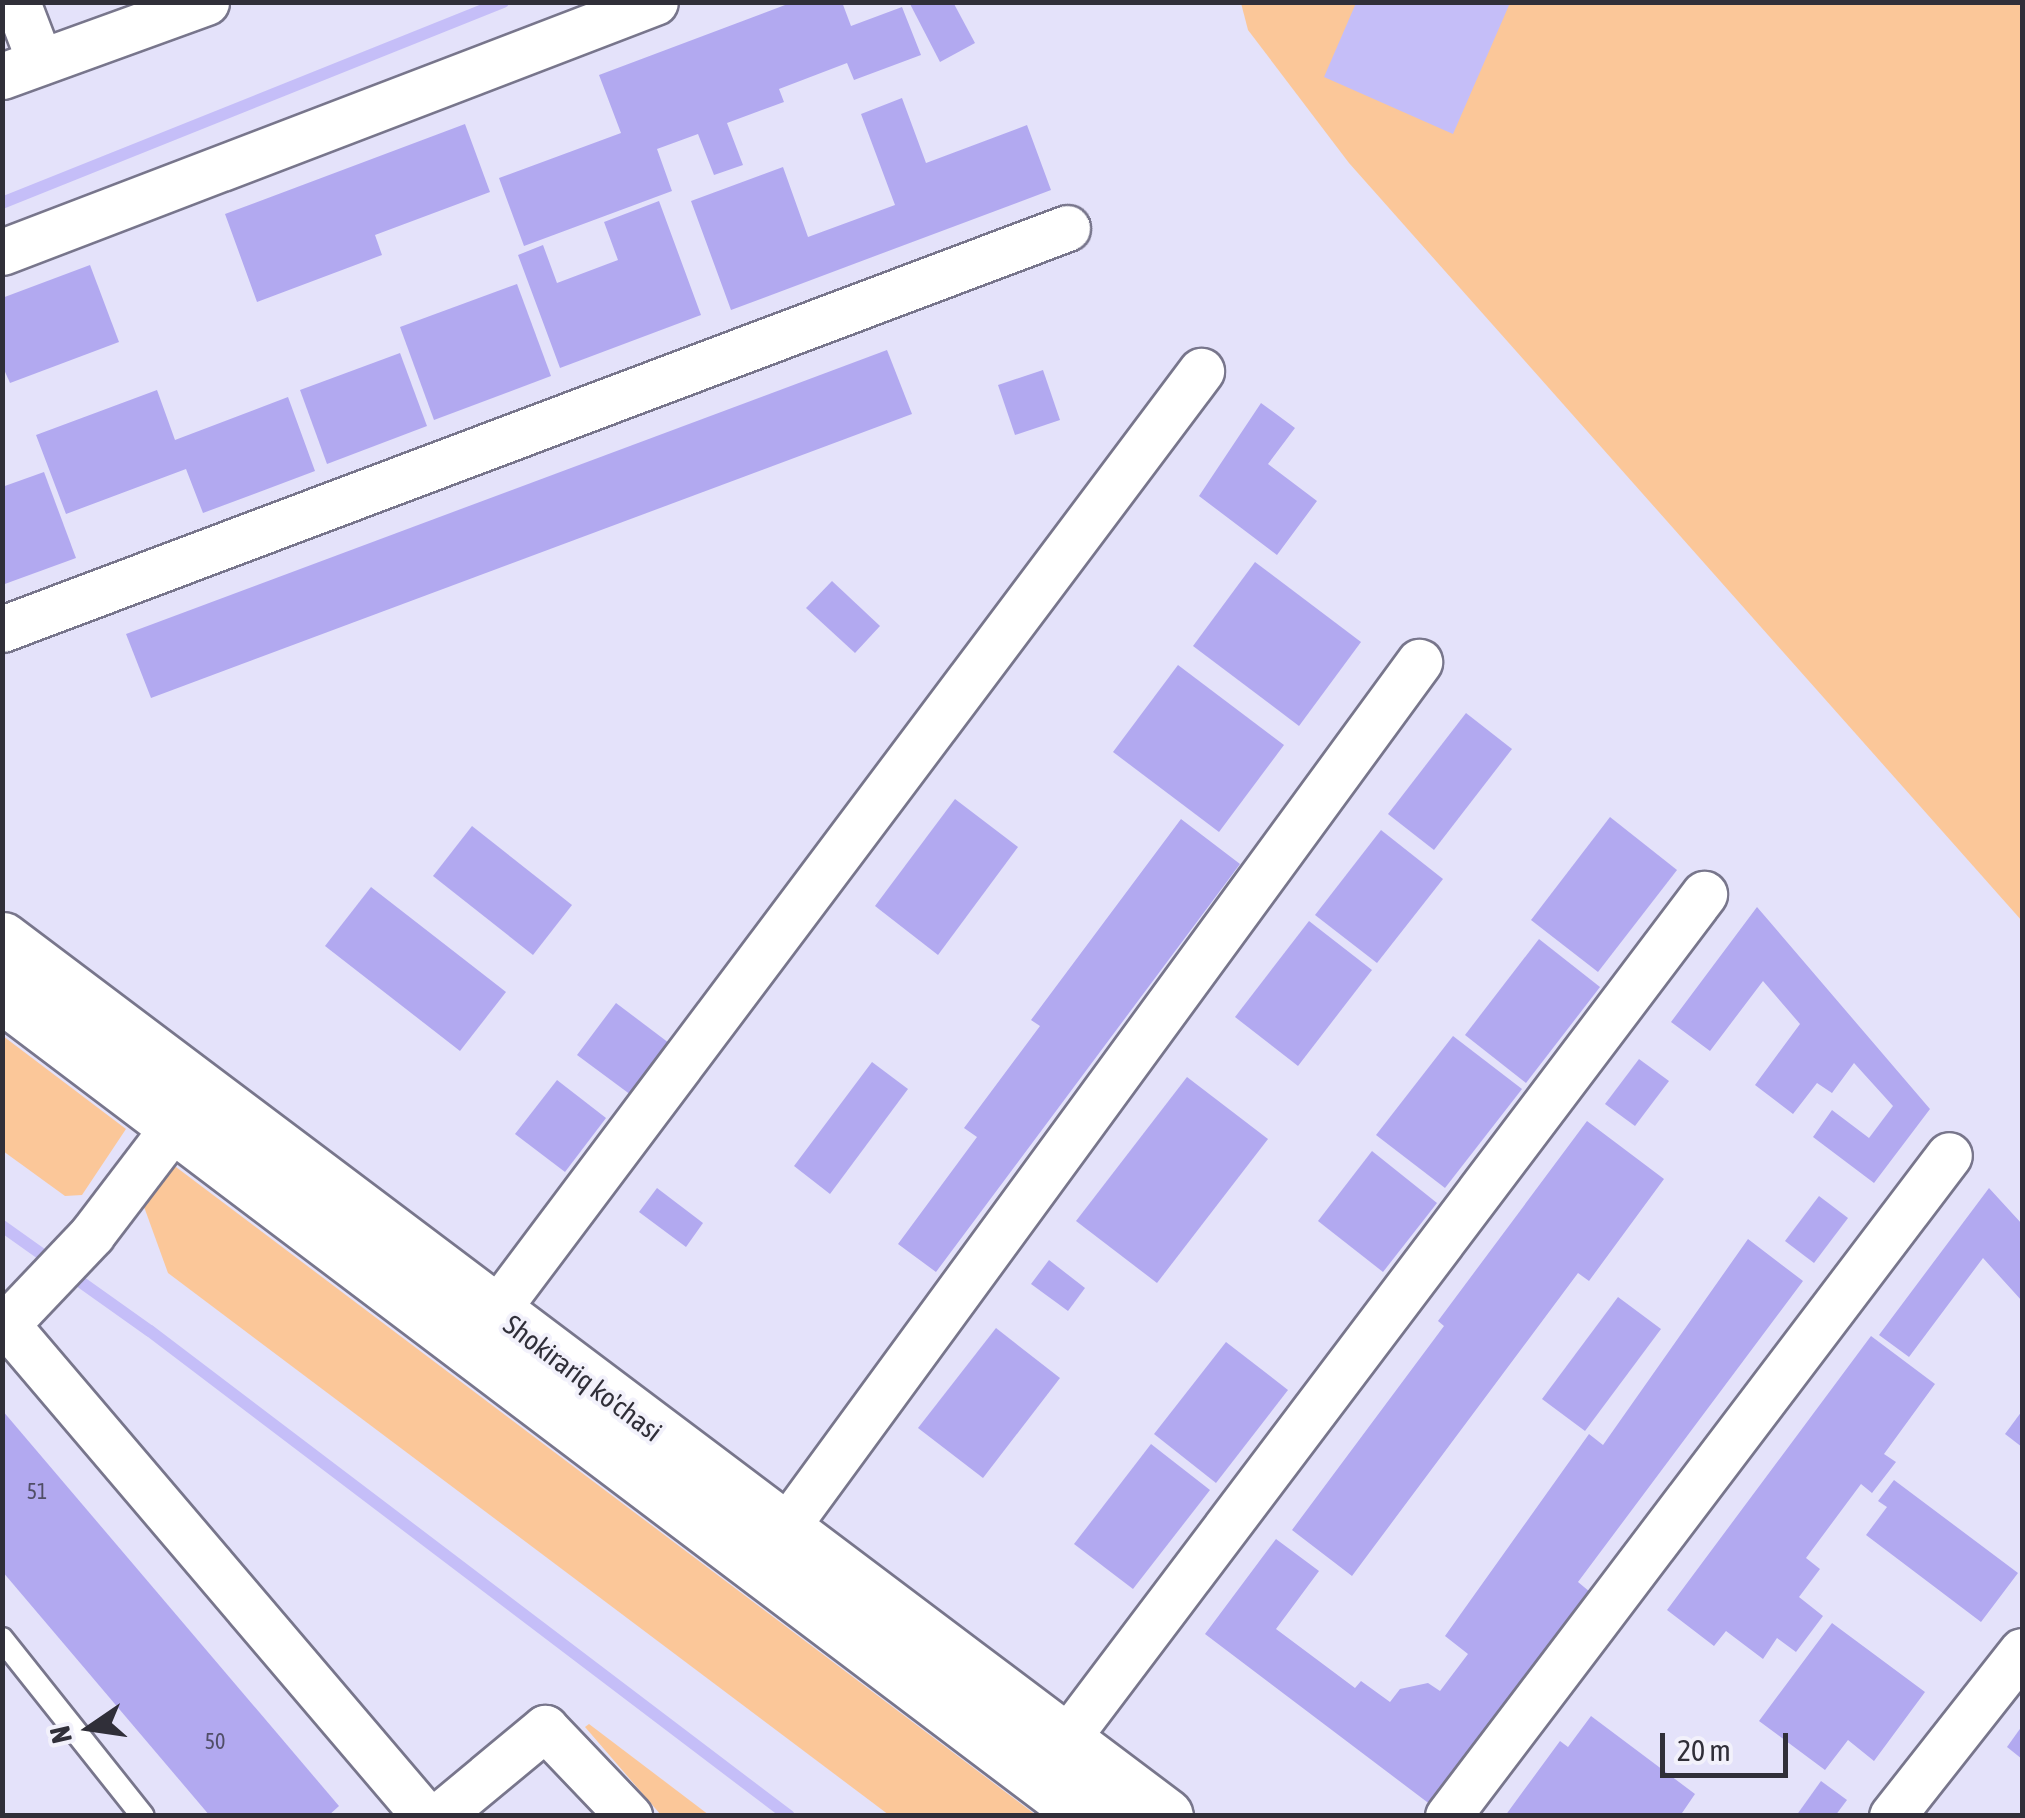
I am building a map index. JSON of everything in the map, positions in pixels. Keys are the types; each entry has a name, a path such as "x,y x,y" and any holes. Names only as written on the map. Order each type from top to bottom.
{"main road":[{"name":"Shokirariq ko'chasi","path":"2,940 482,1329 1052,1759 1164,1816"},
{"name":"Shokirariq ko'chasi","path":"2,994 175,1125 482,1329"},
{"name":"Shokirariq ko'chasi","path":"1052,1759 1089,1816"}],"street":[{"path":"17,2 21,69 206,2"},
{"path":"2,252 655,2"},
{"path":"2,629 1067,228"},
{"path":"482,1329 1201,371"},
{"path":"771,1547 1420,662"},
{"path":"1052,1759 1704,894"},
{"path":"175,1125 92,1234 16,1316 425,1816"},
{"path":"1448,1816 1950,1155"},
{"path":"1892,1816 2022,1651"},
{"path":"438,1816 558,1717 629,1816"}],"lane":[{"path":"2,1639 142,1816"}],"shaded area":[{"path":"1241,3 2022,3 2022,921 1349,163 1248,30"},
{"path":"1356,3 1510,3 1453,134 1324,77"},
{"path":"3,1036 126,1129 82,1195 65,1196 3,1151"},
{"path":"172,1164 1036,1815 889,1815 168,1273 143,1204"},
{"path":"589,1724 709,1815 661,1815 585,1727"}],"building":[{"path":"793,2 842,2 851,26 902,7 921,55 854,80 847,63 779,89 784,102 727,123 743,165 714,175 698,134 657,149 672,191 524,246 499,178 621,133 599,75"},
{"path":"909,2 953,2 975,43 940,62"},
{"path":"902,98 926,163 1027,125 1051,190 731,310 691,201 783,167 808,237 895,205 861,114"},
{"path":"465,124 490,192 375,235 382,255 257,302 225,214"},
{"path":"659,201 701,315 560,368 518,255 543,245 557,283 618,260 604,222"},
{"path":"90,265 119,342 10,383 2,365 2,298"},
{"path":"517,284 551,376 434,420 400,327"},
{"path":"887,350 912,414 151,698 126,634"},
{"path":"400,353 427,426 327,464 300,390"},
{"path":"1043,370 1060,420 1015,435 998,385"},
{"path":"157,390 175,440 288,397 315,471 203,513 186,469 66,514 36,435"},
{"path":"1261,403 1295,428 1268,464 1317,501 1277,555 1199,496"},
{"path":"44,472 76,558 2,585 2,487"},
{"path":"1255,562 1361,642 1299,726 1193,646"},
{"path":"832,581 880,626 855,653 806,608"},
{"path":"1178,665 1284,745 1219,832 1113,752"},
{"path":"1466,713 1512,749 1434,850 1388,814"},
{"path":"955,799 1018,847 938,955 875,906"},
{"path":"1610,817 1677,870 1598,972 1531,920"},
{"path":"1181,819 1240,864 936,1272 898,1244 977,1137 964,1128 1040,1026 1031,1020"},
{"path":"472,826 572,905 533,955 433,876"},
{"path":"1381,830 1443,879 1377,963 1315,915"},
{"path":"371,887 506,992 460,1051 325,946"},
{"path":"1757,907 1930,1109 1874,1183 1813,1137 1832,1110 1869,1138 1893,1106 1854,1063 1832,1093 1817,1083 1793,1114 1755,1085 1800,1024 1763,981 1710,1051 1671,1022"},
{"path":"1309,921 1372,970 1298,1066 1235,1017"},
{"path":"1539,939 1600,987 1526,1083 1465,1035"},
{"path":"616,1003 669,1043 631,1095 577,1055"},
{"path":"1453,1036 1522,1089 1445,1188 1376,1135"},
{"path":"1639,1059 1669,1081 1635,1126 1605,1104"},
{"path":"872,1062 908,1089 830,1194 794,1166"},
{"path":"1187,1077 1268,1139 1157,1283 1076,1221"},
{"path":"557,1080 606,1118 565,1172 515,1134"},
{"path":"1587,1121 1664,1179 1589,1281 1578,1273 1352,1576 1292,1530 1444,1326 1438,1321"},
{"path":"1372,1151 1437,1203 1383,1272 1318,1221"},
{"path":"657,1188 703,1223 686,1247 639,1212"},
{"path":"1989,1188 2022,1224 2022,1301 1983,1258 1909,1357 1879,1335"},
{"path":"1819,1196 1848,1218 1814,1263 1785,1241"},
{"path":"1748,1239 1803,1281 1578,1582 1590,1592 1431,1805 1205,1634 1276,1539 1319,1571 1276,1629 1355,1688 1361,1681 1390,1702 1400,1689 1428,1683 1440,1691 1468,1654 1445,1636 1589,1434 1603,1445"},
{"path":"1049,1260 1085,1288 1068,1311 1031,1284"},
{"path":"1618,1297 1661,1329 1585,1431 1542,1399"},
{"path":"996,1328 1060,1378 983,1478 918,1428"},
{"path":"1871,1336 1935,1384 1884,1454 1896,1462 1872,1493 1861,1484 1806,1558 1820,1569 1799,1597 1823,1616 1796,1652 1777,1638 1763,1659 1726,1631 1714,1646 1667,1610"},
{"path":"1226,1342 1288,1390 1216,1483 1154,1434"},
{"path":"2,1410 339,1806 328,1816 210,1816 2,1571"},
{"path":"2022,1411 2022,1447 2005,1434"},
{"path":"1151,1444 1210,1490 1133,1589 1074,1544"},
{"path":"1894,1480 2018,1573 1981,1622 1866,1535 1887,1507 1878,1501"},
{"path":"1832,1623 1925,1692 1874,1761 1848,1740 1825,1770 1759,1721"},
{"path":"1591,1716 1695,1794 1680,1816 1505,1816 1560,1741 1568,1747"},
{"path":"2022,1726 2022,1759 2007,1747"},
{"path":"1821,1781 1847,1800 1835,1816 1796,1816"}],"waterway":[{"path":"2,203 503,2"},
{"path":"2,1226 150,1331 789,1816"}]}
